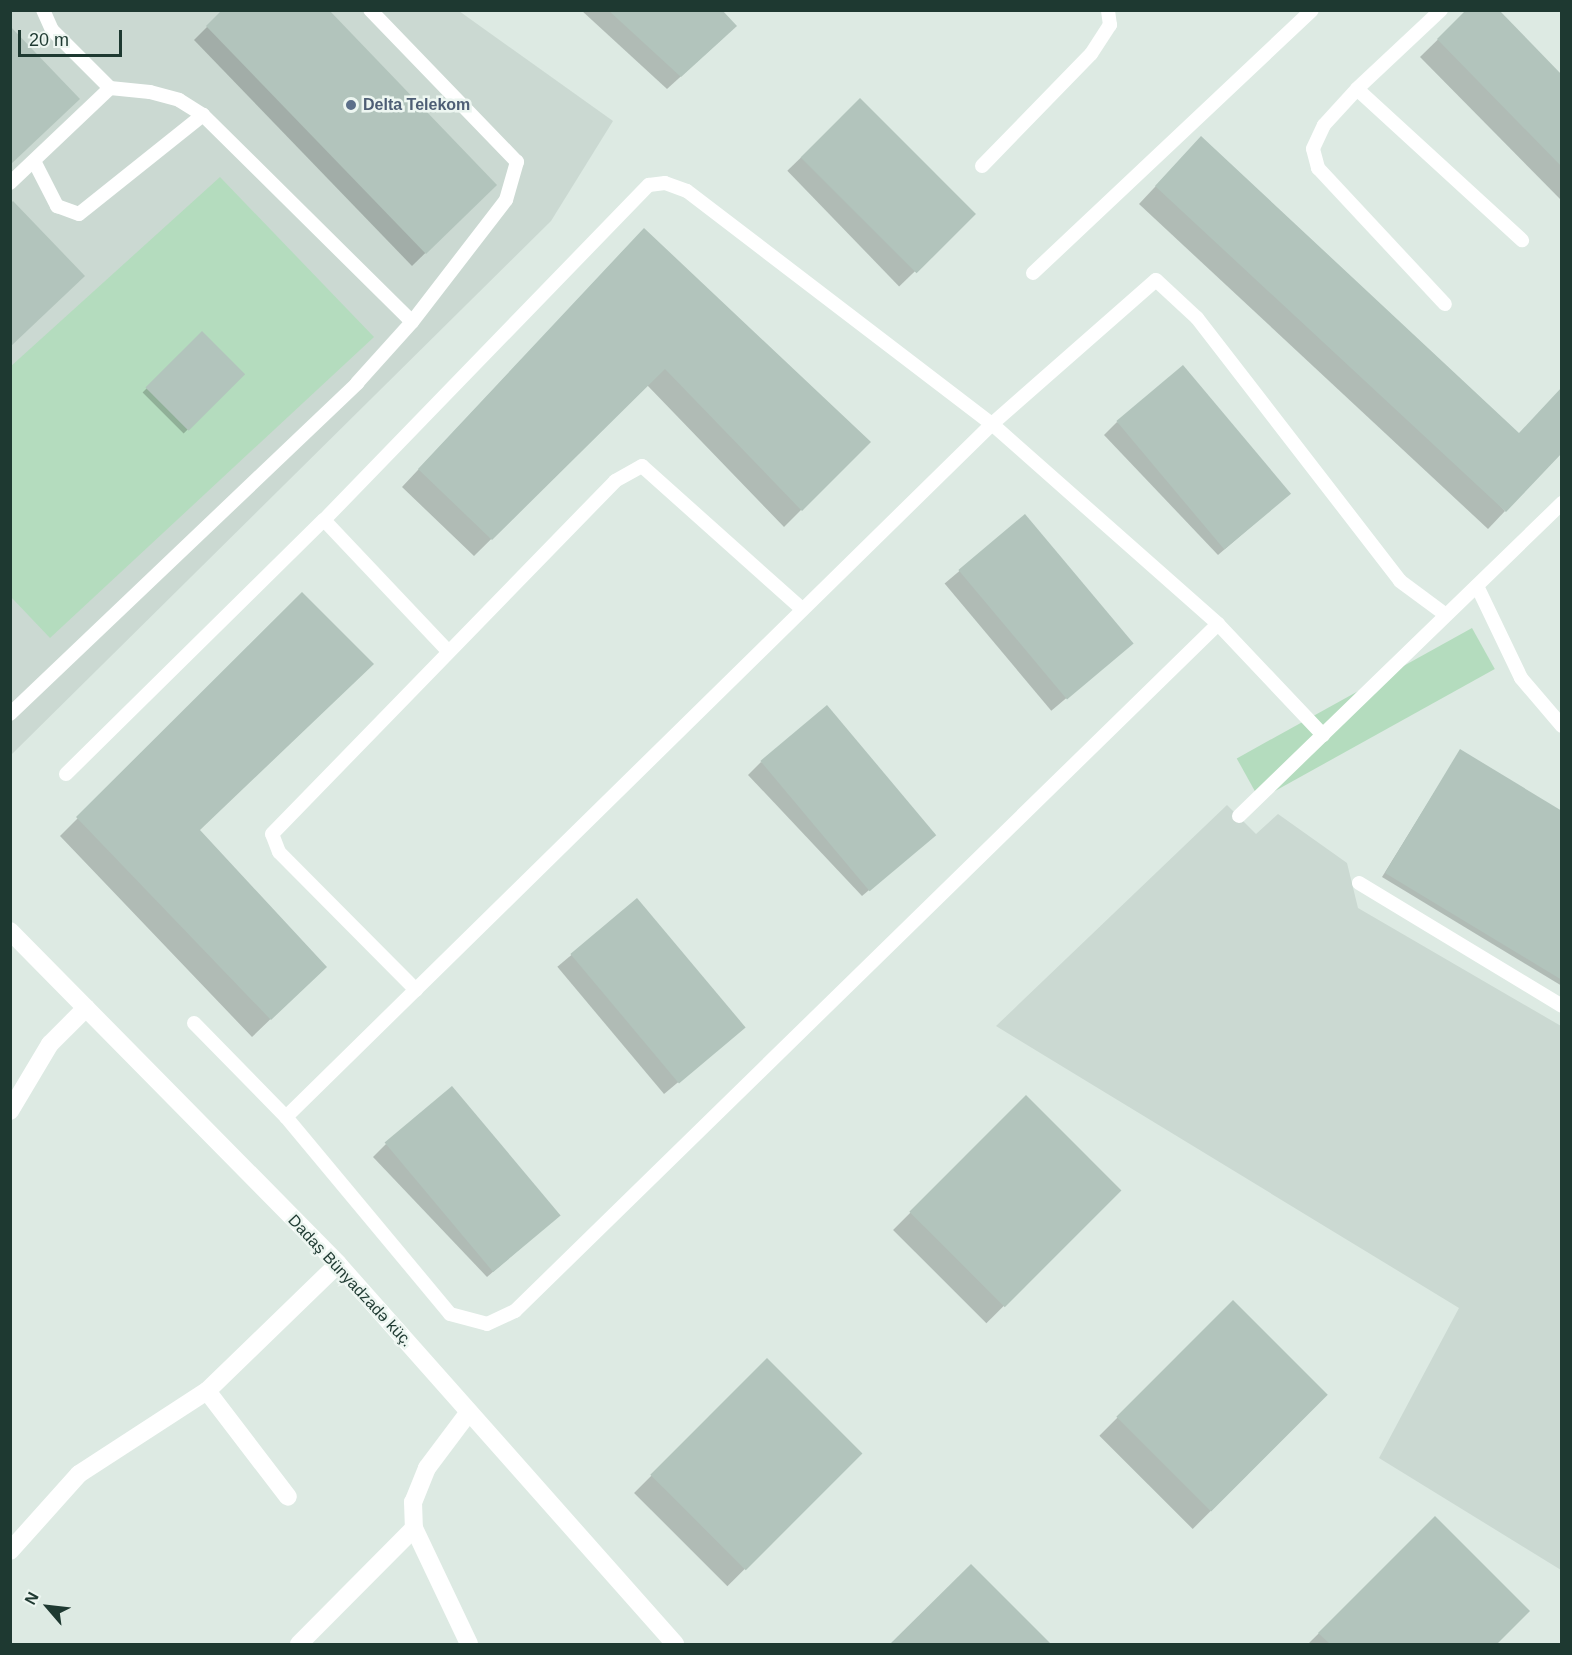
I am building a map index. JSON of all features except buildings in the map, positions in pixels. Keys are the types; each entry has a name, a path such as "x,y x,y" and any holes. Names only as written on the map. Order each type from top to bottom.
{"street":[{"name":"Dadaş Bünyadzadə küç.","path":"10,931 338,1264 675,1644"},
{"path":"10,1111 50,1044 86,1008"},
{"path":"10,1551 79,1474 207,1391 338,1264"},
{"path":"207,1391 288,1497"},
{"path":"469,1412 427,1468 413,1502 414,1528 469,1644"},
{"path":"299,1644 414,1528"}],"lane":[{"path":"43,10 52,30 110,88 150,92 179,100 203,115 412,322"},
{"path":"10,714 357,383 412,322 506,200 517,162 370,10"},
{"path":"982,166 1091,54 1110,26 1108,10"},
{"path":"1033,273 1312,10"},
{"path":"1442,10 1357,89 1324,125 1313,148 1318,168 1445,304"},
{"path":"10,183 110,88"},
{"path":"1357,89 1522,240"},
{"path":"34,161 57,206 80,214 203,115"},
{"path":"66,774 324,520 650,185 665,183 687,191 992,424 1218,624 1323,735"},
{"path":"286,1117 992,424 1156,280 1197,318 1400,581 1446,615"},
{"path":"416,990 279,852 272,834 615,481 642,466 802,609"},
{"path":"1239,816 1562,503"},
{"path":"324,520 448,651"},
{"path":"1477,586 1521,678 1562,726"},
{"path":"194,1023 286,1117 450,1314 487,1324 515,1311 1218,624"},
{"path":"1359,883 1562,1006"}],"shaded area":[{"path":"11,11 459,11 613,121 551,221 11,755"},
{"path":"1227,805 1256,834 1278,814 1347,863 1358,908 1561,1026 1561,1570 1379,1458 1459,1308 996,1026"}],"green space":[{"path":"220,177 374,337 50,638 11,597 10,367"},
{"path":"1472,628 1495,669 1260,800 1237,758"}],"place":[{"name":"Delta Telekom","path":"351,105"}]}
